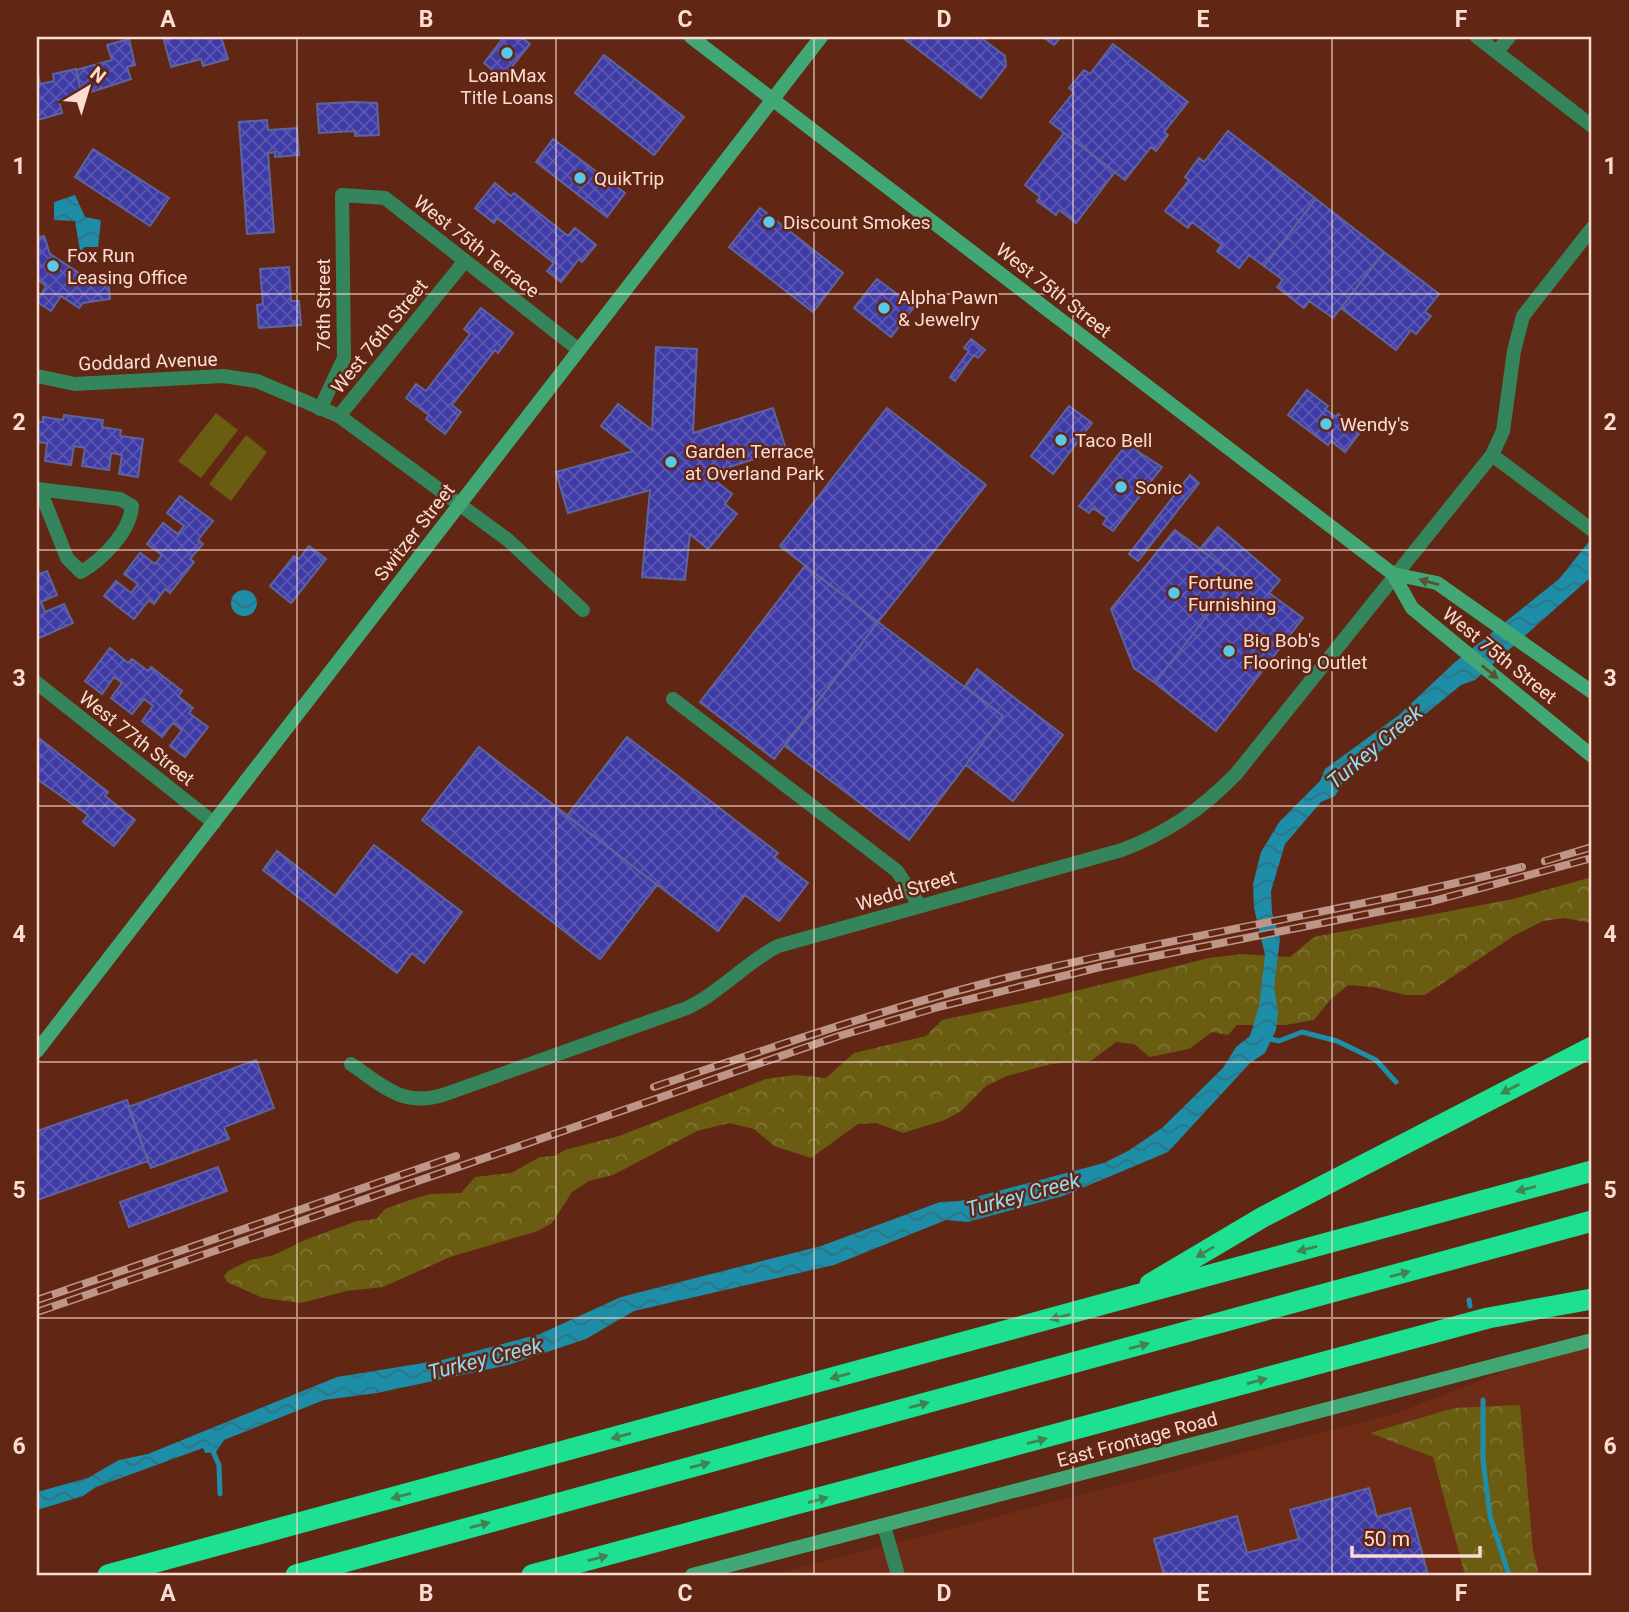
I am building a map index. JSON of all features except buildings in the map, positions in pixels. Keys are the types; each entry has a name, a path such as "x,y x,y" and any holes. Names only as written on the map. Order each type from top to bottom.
{"highway":[{"path":"1126,1299 1263,1217 1592,1047"},
{"path":"108,1575 1592,1171"},
{"path":"296,1575 1592,1221"},
{"path":"532,1575 1479,1321 1592,1299"}],"street":[{"name":"West 75th Street","path":"691,37 1393,574 1412,608 1592,755"},
{"name":"Switzer Street","path":"37,1051 821,37"},
{"path":"1477,37 1592,126"},
{"path":"1497,52 1509,37"},
{"name":"West 75th Terrace","path":"342,195 385,198 579,350"},
{"name":"76th Street","path":"320,408 344,358 342,195"},
{"name":"Wedd Street","path":"351,1064 400,1097 426,1100 687,1008 706,999 759,955 778,946 1122,850 1154,838 1184,820 1236,774 1393,574 1492,455 1503,432 1522,316 1592,228"},
{"name":"West 76th Street","path":"464,262 339,416 508,540 583,610"},
{"name":"Goddard Avenue","path":"37,376 75,384 223,376 257,382 339,416"},
{"path":"1492,455 1592,530"},
{"path":"39,489 120,499 132,506 131,520 98,562 81,572 67,558 39,489"},
{"name":"West 75th Street","path":"1393,574 1437,583 1592,692"},
{"name":"West 77th Street","path":"37,683 214,822"},
{"path":"673,699 897,871 920,906"},
{"name":"East Frontage Road","path":"692,1575 1592,1340"},
{"path":"884,1526 898,1575"}],"shaded area":[{"path":"1572,1345 1592,1345 1592,1575 772,1575 1397,1413"}],"green space":[{"path":"216,413 238,430 201,478 178,461"},
{"path":"246,435 267,452 231,501 209,484"},
{"path":"1592,877 1592,923 1564,918 1543,921 1515,935 1425,995 1406,995 1373,987 1348,985 1330,1000 1314,1020 1286,1025 1237,1025 1228,1035 1212,1032 1189,1049 1150,1057 1134,1044 1116,1042 1091,1061 1051,1064 1007,1076 986,1086 961,1111 945,1120 903,1133 876,1123 858,1124 811,1158 774,1146 754,1129 729,1123 697,1131 613,1175 589,1181 572,1192 552,1223 538,1231 450,1257 383,1287 346,1291 301,1303 263,1298 227,1282 224,1276 228,1271 250,1260 274,1255 305,1240 357,1221 376,1219 385,1209 430,1194 461,1193 475,1177 511,1173 540,1157 555,1156 565,1150 619,1136 766,1079 796,1075 826,1078 854,1053 926,1036 942,1020 1039,1000 1209,958 1242,954 1290,957 1314,937 1513,899"},
{"path":"1520,1405 1533,1550 1539,1575 1465,1575 1433,1457 1370,1433 1454,1408"}],"water":[{"path":"75,195 85,217 101,220 98,247 85,247 80,251 75,221 54,220 54,202"},
{"name":"Turkey Creek","path":"1592,538 1592,576 1475,680 1461,685 1344,781 1335,796 1321,802 1285,844 1271,891 1272,913 1280,939 1274,987 1278,1012 1276,1030 1265,1053 1250,1063 1168,1152 1063,1196 968,1222 946,1220 834,1265 634,1311 586,1339 508,1365 377,1393 324,1400 224,1440 216,1452 205,1453 203,1448 96,1487 83,1496 37,1510 37,1492 88,1478 119,1460 148,1454 337,1377 442,1360 540,1334 621,1297 821,1246 940,1202 960,1201 1104,1163 1128,1151 1162,1128 1223,1068 1236,1047 1250,1036 1259,1006 1265,955 1254,908 1253,884 1261,852 1280,821 1320,781 1325,769 1399,715 1454,663 1559,579"},
{"path":"244,590 253,594 257,603 253,612 244,616 235,612 231,603 235,594"}],"waterway":[{"path":"1266,1038 1279,1041 1302,1032 1337,1041 1376,1060 1396,1082"},
{"path":"1469,1300 1470,1306"},
{"path":"1483,1400 1483,1460 1490,1516 1509,1575"},
{"path":"211,1447 219,1465 220,1494"}],"railway":[{"path":"1545,861 1592,847"},
{"path":"37,1312 839,1036 938,1007 1100,967 1433,901 1592,858"},
{"path":"654,1087 878,1014 1014,976 1522,867"},
{"path":"37,1300 456,1156"}],"place":[{"name":"LoanMax Title Loans","path":"507,53"},
{"name":"QuikTrip","path":"580,178"},
{"name":"Discount Smokes","path":"769,222"},
{"name":"Fox Run Leasing Office","path":"53,266"},
{"name":"Alpha Pawn & Jewelry","path":"884,308"},
{"name":"Wendy's","path":"1326,424"},
{"name":"Taco Bell","path":"1061,440"},
{"name":"Garden Terrace at Overland Park","path":"671,462"},
{"name":"Sonic","path":"1121,487"},
{"name":"Fortune Furnishing","path":"1174,593"},
{"name":"Big Bob's Flooring Outlet","path":"1229,651"}]}
